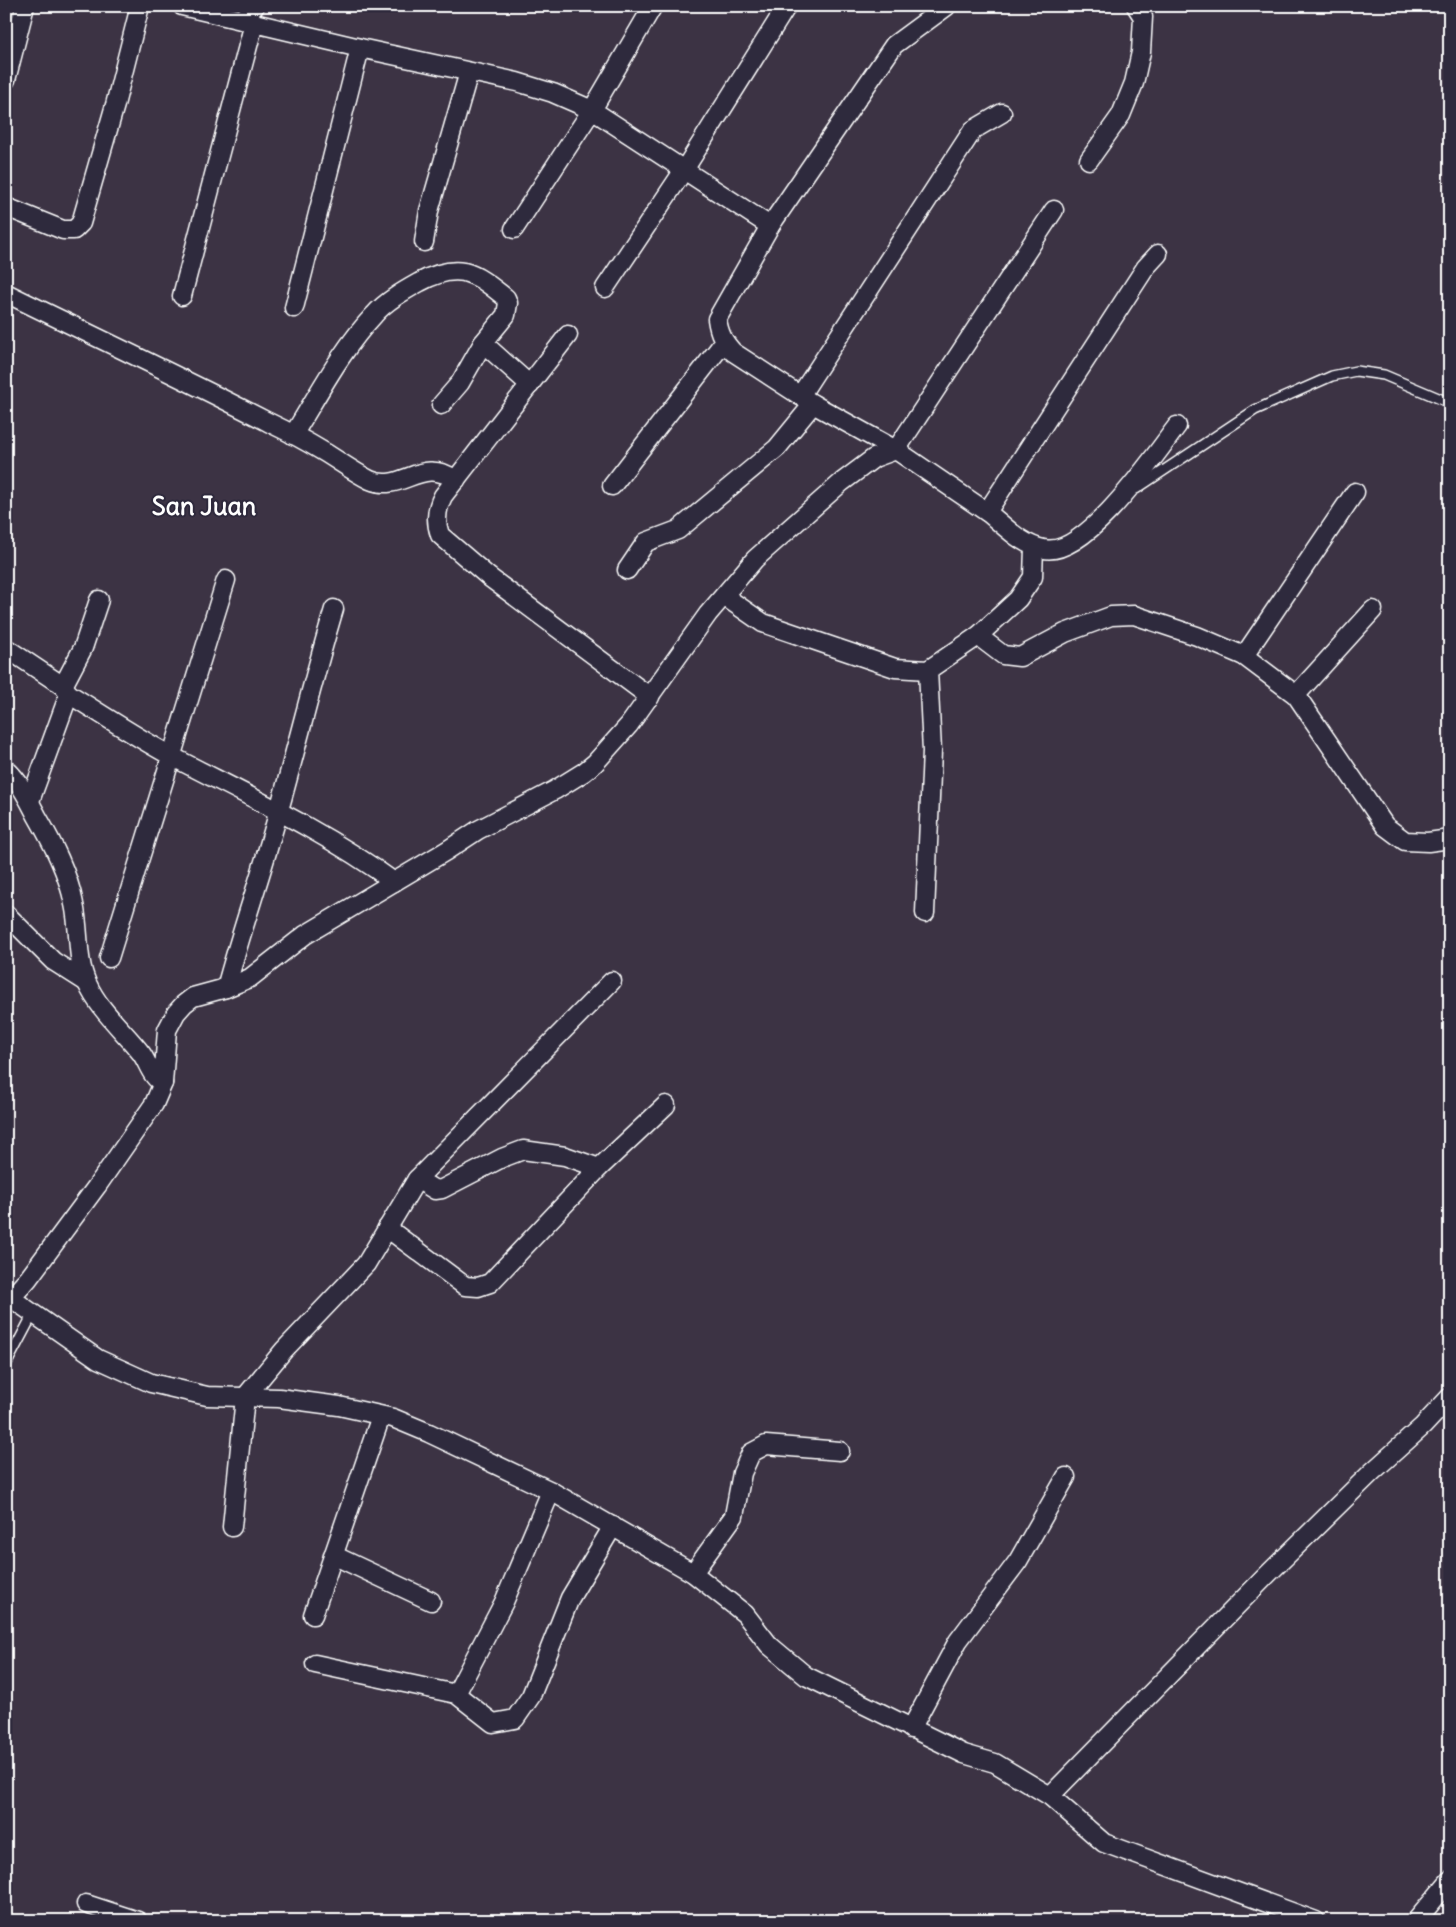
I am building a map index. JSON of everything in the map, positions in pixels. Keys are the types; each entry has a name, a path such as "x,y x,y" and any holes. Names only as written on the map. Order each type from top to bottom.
{"street":[{"path":"6,80 25,6"},
{"path":"6,207 63,230 74,230 81,223 115,105 140,6"},
{"path":"182,6 250,16 360,48 517,82 553,93 592,110 770,226"},
{"path":"514,229 592,110 654,6"},
{"path":"947,6 894,45 770,226 717,319 719,332 724,342 733,352 807,400 896,450 988,512 1020,540 1034,547 1047,550 1073,542 1098,523 1123,497 1177,426"},
{"path":"1089,160 1121,114 1134,83 1141,52 1143,17 1136,6"},
{"path":"605,288 684,170 785,9"},
{"path":"182,296 250,16"},
{"path":"294,308 360,48"},
{"path":"424,242 429,211 469,72"},
{"path":"627,570 646,542 678,530 777,448 973,130 1002,113"},
{"path":"1054,210 896,450 874,458 842,482 755,559 708,614 629,725 594,763 584,772 555,790 478,830 305,935 250,978 226,988 193,997 176,1013 168,1030 163,1083 147,1117 74,1217 9,1297 98,1359 151,1383 208,1396 296,1400 339,1406 393,1418 552,1491 693,1572 745,1614 769,1645 806,1676 964,1754 995,1763 1050,1796 1104,1843 1316,1921"},
{"path":"988,512 1146,267 1158,254"},
{"path":"293,435 347,350 374,315 389,302 424,280 442,273 462,272 480,279 506,298 508,303 506,315 483,344 460,383 441,405"},
{"path":"6,293 293,435 324,451 363,476 379,483 397,482 426,471 443,473 456,480"},
{"path":"568,335 439,502 436,518 440,535 489,577 650,697"},
{"path":"612,486 724,342"},
{"path":"483,344 530,385"},
{"path":"1244,656 1356,492"},
{"path":"724,596 763,623 895,668 928,670 978,636 1018,599 1033,577 1034,547"},
{"path":"110,958 226,580"},
{"path":"30,801 66,690 83,648 99,600"},
{"path":"226,988 279,811 318,662 334,609"},
{"path":"1296,695 1373,610"},
{"path":"978,636 1003,655 1020,657 1066,633 1111,616 1134,615 1197,636 1244,656 1296,695 1385,826 1405,841 1428,842 1450,839"},
{"path":"6,648 66,690 171,755 279,811 362,858 394,882"},
{"path":"926,913 932,751 928,670"},
{"path":"6,769 22,787 56,850 74,904 86,982 104,1011 142,1054 156,1079 163,1083"},
{"path":"6,914 53,962 86,982"},
{"path":"232,1527 246,1397 284,1350 366,1264 417,1179 612,981"},
{"path":"387,1228 465,1286 478,1287 490,1283 598,1168 666,1105"},
{"path":"417,1179 435,1190 442,1190 502,1158 524,1150 565,1156 598,1168"},
{"path":"1050,1796 1268,1574 1450,1397"},
{"path":"313,1615 381,1416"},
{"path":"693,1572 734,1516 742,1473 751,1453 766,1445 840,1451"},
{"path":"911,1728 958,1641 1018,1561 1066,1477"},
{"path":"456,1694 504,1602 552,1491"},
{"path":"315,1664 456,1694 493,1723 515,1719 531,1696 570,1598 613,1526"},
{"path":"333,1555 432,1601"},
{"path":"1416,1921 1450,1880"},
{"path":"86,1904 138,1921"}],"lane":[{"path":"1123,497 1255,410 1332,376 1356,371 1384,375 1450,404"},
{"path":"6,1365 33,1314"}],"district":[{"name":"San Juan","path":"204,506"}]}
